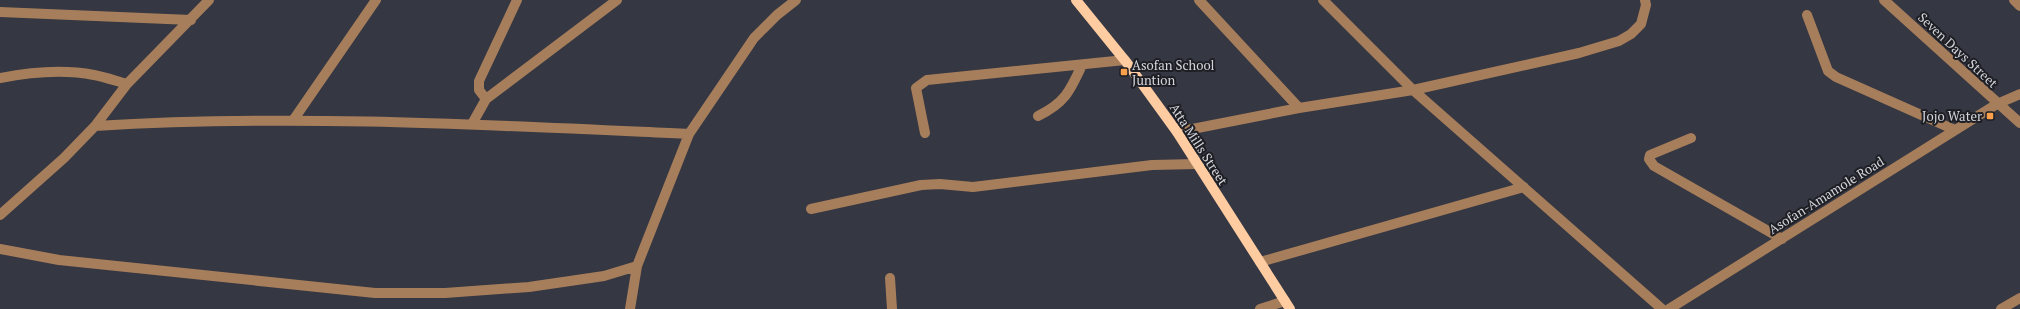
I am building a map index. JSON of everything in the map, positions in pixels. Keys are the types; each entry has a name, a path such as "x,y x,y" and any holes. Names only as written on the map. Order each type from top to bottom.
{"main road":[{"name":"Atta Mills Street","path":"1076,0 1125,60 1177,132 1196,164 1288,305"}],"street":[{"path":"0,216 64,158 95,126 104,112 127,84 209,0"},
{"path":"294,119 376,0"},
{"path":"486,99 479,90 479,81 517,0"},
{"path":"472,124 486,99 616,0"},
{"path":"630,309 637,266 649,239 689,134 754,38 777,15 796,0"},
{"path":"1199,0 1299,108"},
{"path":"1323,0 1413,90 1662,309"},
{"path":"1177,132 1299,108 1413,90 1579,53 1619,41 1631,34 1640,24 1645,11 1645,0"},
{"name":"Seven Days Street","path":"1884,0 1997,104 2020,123"},
{"path":"2014,0 2020,6"},
{"path":"0,12 191,20"},
{"path":"1807,15 1828,71 1836,77 1955,130"},
{"path":"924,133 916,88 927,80 1125,60"},
{"path":"1038,116 1054,109 1066,99 1082,65"},
{"path":"0,78 46,71 91,74 127,84"},
{"name":"Asofan-Amamole Road","path":"1670,309 1997,104 2020,94"},
{"path":"95,126 197,120 294,119 472,124 689,134"},
{"path":"1691,138 1650,155 1649,160 1654,166 1782,239"},
{"path":"811,209 921,185 940,184 973,187 1152,165 1196,164"},
{"path":"1260,262 1524,187"},
{"path":"0,249 60,260 375,293 445,293 529,287 604,276 637,266"},
{"path":"890,278 892,309"},
{"path":"2002,309 2020,298"},
{"path":"1260,309 1288,305"}],"place":[{"name":"Asofan School Juntion","path":"1124,72"},
{"name":"Jojo Water","path":"1990,116"}]}
